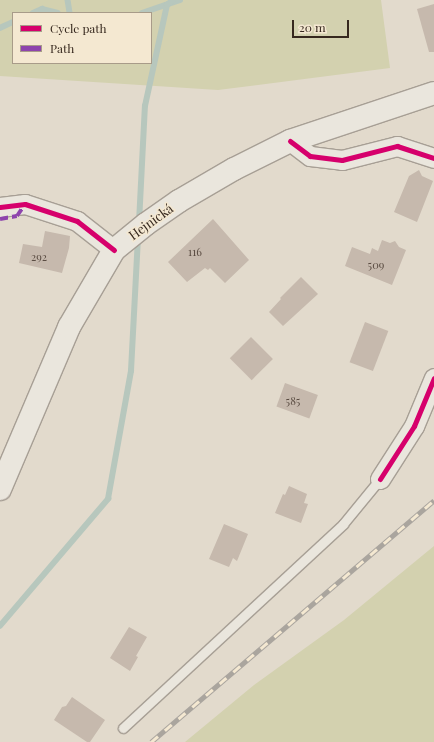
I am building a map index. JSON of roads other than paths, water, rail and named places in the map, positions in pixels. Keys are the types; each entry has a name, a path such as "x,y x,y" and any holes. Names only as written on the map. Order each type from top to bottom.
{"main road":[{"name":"Hejnická","path":"0,489 69,327 114,250 146,224 180,201 234,169 290,142 434,93"}],"street":[{"path":"290,142 310,156 342,160 397,146 434,158"},
{"path":"0,207 25,204 77,221 114,250"},
{"path":"380,479 414,426 434,378"}],"lane":[{"path":"123,728 343,524 380,479"}],"waterway":[{"path":"68,0 70,12"},
{"path":"139,223 145,106 167,5 173,0"},
{"path":"145,12 180,0"},
{"path":"35,12 42,9 54,12"},
{"path":"0,28 12,22"},
{"path":"0,626 108,499 131,371 138,237"}],"railway":[{"path":"151,742 434,500"}]}
